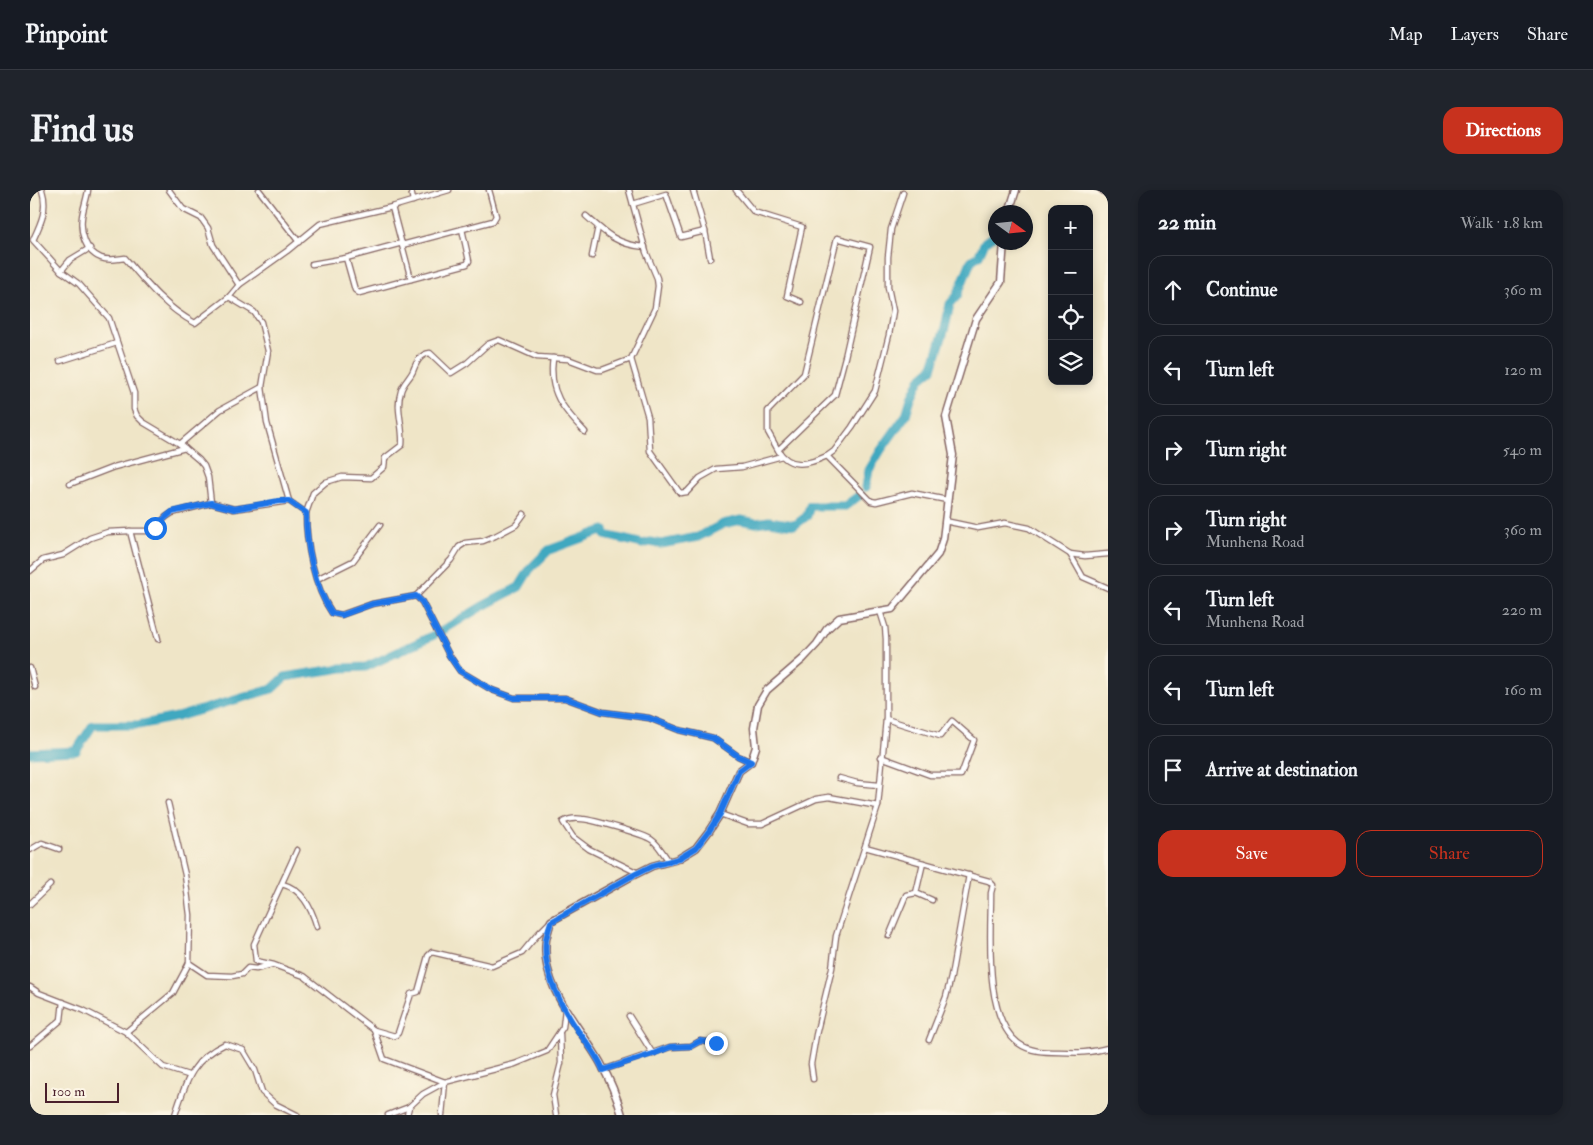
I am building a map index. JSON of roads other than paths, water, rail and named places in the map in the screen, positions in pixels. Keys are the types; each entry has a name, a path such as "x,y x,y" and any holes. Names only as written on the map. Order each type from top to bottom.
{"street":[{"path":"42,190 45,209 32,243 60,271 79,284 109,318 134,393 134,409 137,416 143,422 180,444 204,466 208,477 211,503"},
{"path":"88,190 82,217 83,240 94,254 110,260 125,258 156,294 183,316 195,323 229,297 239,285 299,242 320,224 392,207 449,190"},
{"path":"169,190 183,209 201,218 208,228 213,245 239,285"},
{"path":"259,190 299,242"},
{"path":"411,190 413,201"},
{"path":"312,264 346,258 493,221 496,216 489,190"},
{"path":"629,190 658,286 655,308 631,359 648,416 650,451 680,492 687,492 700,478 716,469 742,466 782,456"},
{"path":"693,190 705,231 710,258"},
{"path":"736,190 754,212 802,227 787,296 801,302"},
{"path":"1011,205 1016,190"},
{"path":"1101,190 1108,195"},
{"path":"778,450 834,396 845,357 870,247 836,238 804,374 768,411 768,432 778,450 782,456 794,464 810,464 834,451 875,391 890,335 893,311 888,287 888,257 891,230 904,193"},
{"path":"633,204 666,194 681,237 705,231"},
{"path":"392,207 411,279"},
{"path":"586,216 605,234 617,241 645,247"},
{"path":"592,256 598,227"},
{"path":"346,258 355,290 359,293 467,264 469,261 462,229"},
{"path":"60,271 70,260 90,248"},
{"path":"297,850 254,944 256,961 274,965 304,976 374,1030 395,1036 398,1033 411,994 418,992 428,956 432,952 492,966 522,953 536,935 551,922 638,873 652,866 678,859 696,848 720,814 739,771 751,762 756,747 754,728 758,705 767,690 803,659 817,644 827,629 840,618 892,609 938,554 943,539 953,455 946,417 976,319 1001,282 1003,250"},
{"path":"229,297 254,312 261,322 268,351 262,387 267,423 289,501"},
{"path":"524,514 516,525 495,536 483,541 465,543 459,547 451,560 416,596 372,604 342,615 332,613 325,603 306,533 306,513 313,493 326,482 342,477 370,478 384,467 385,458 402,445 403,434 399,404 401,391 412,373 415,363 425,354 430,353 451,373 467,363 488,344 499,340 537,357 568,359 596,370 602,370 631,359"},
{"path":"60,361 117,344"},
{"path":"553,358 552,381 558,400 566,413 585,432"},
{"path":"180,444 220,410 262,387"},
{"path":"70,484 114,467 185,448"},
{"path":"827,456 871,501 876,502 912,493 947,500"},
{"path":"30,571 43,560 63,555 90,538 108,532 155,528 172,512 211,503 234,509 289,501 306,513"},
{"path":"945,521 978,528 1005,523 1029,528 1070,554 1085,556 1108,554"},
{"path":"317,579 353,561 380,526"},
{"path":"130,530 158,639"},
{"path":"1070,554 1083,577 1108,588"},
{"path":"416,596 422,602 449,655 460,671 492,690 514,698 565,698 603,712 649,718 679,730 713,738 738,756 751,762"},
{"path":"813,1079 811,1064 832,968 836,936 878,806 886,719 886,639 885,627 880,611"},
{"path":"30,668 35,687"},
{"path":"881,757 930,775 960,775 974,740 952,721 940,736 886,719"},
{"path":"839,778 857,783 879,785"},
{"path":"720,814 748,824 762,824 816,799 829,797 878,806"},
{"path":"126,1032 173,992 189,963 189,907 185,875 168,803"},
{"path":"638,873 590,849 573,837 563,822 581,819 610,825 642,836 652,840 668,862"},
{"path":"30,850 42,843 59,849"},
{"path":"865,847 989,880 993,885 991,893 991,985 995,1005 1007,1030 1018,1043 1037,1051 1088,1053 1108,1048"},
{"path":"916,893 923,863"},
{"path":"929,1040 946,997 951,977 968,875"},
{"path":"282,884 292,886 304,898 313,911 317,927"},
{"path":"30,904 50,885"},
{"path":"889,936 906,895 916,893 932,900"},
{"path":"551,922 546,940 546,960 554,986 573,1022 600,1062 616,1095 622,1115"},
{"path":"189,963 208,975 232,976 242,974 248,968 256,969 274,965"},
{"path":"30,987 39,993 83,1010 126,1032 163,1068 188,1075"},
{"path":"30,1046 61,1020 63,1002"},
{"path":"388,1115 409,1108 423,1094 445,1082 515,1064 547,1051 563,1027 565,1008"},
{"path":"628,1016 653,1054"},
{"path":"374,1030 384,1059 445,1082"},
{"path":"556,1115 553,1095 561,1063 560,1032"},
{"path":"603,1070 670,1047 691,1046 700,1041 716,1043"},
{"path":"175,1115 188,1075 211,1050 225,1044 243,1050 255,1070 262,1092 275,1104 297,1115"},
{"path":"442,1115 445,1082"},
{"path":"407,1115 409,1108"}],"waterway":[{"path":"866,487 869,470 906,415 911,398 920,379 932,369 945,328 950,304 957,296 971,261 979,255 988,240"},
{"path":"440,632 519,587 530,569 549,550 604,530 605,535 643,544 650,542 661,544 698,537 723,524 741,520 756,523 769,521 795,525 807,516 810,506 845,506 860,495"},
{"path":"30,753 76,751 93,725 138,725 177,717 272,689 285,677 342,668 366,667 434,635"}]}
